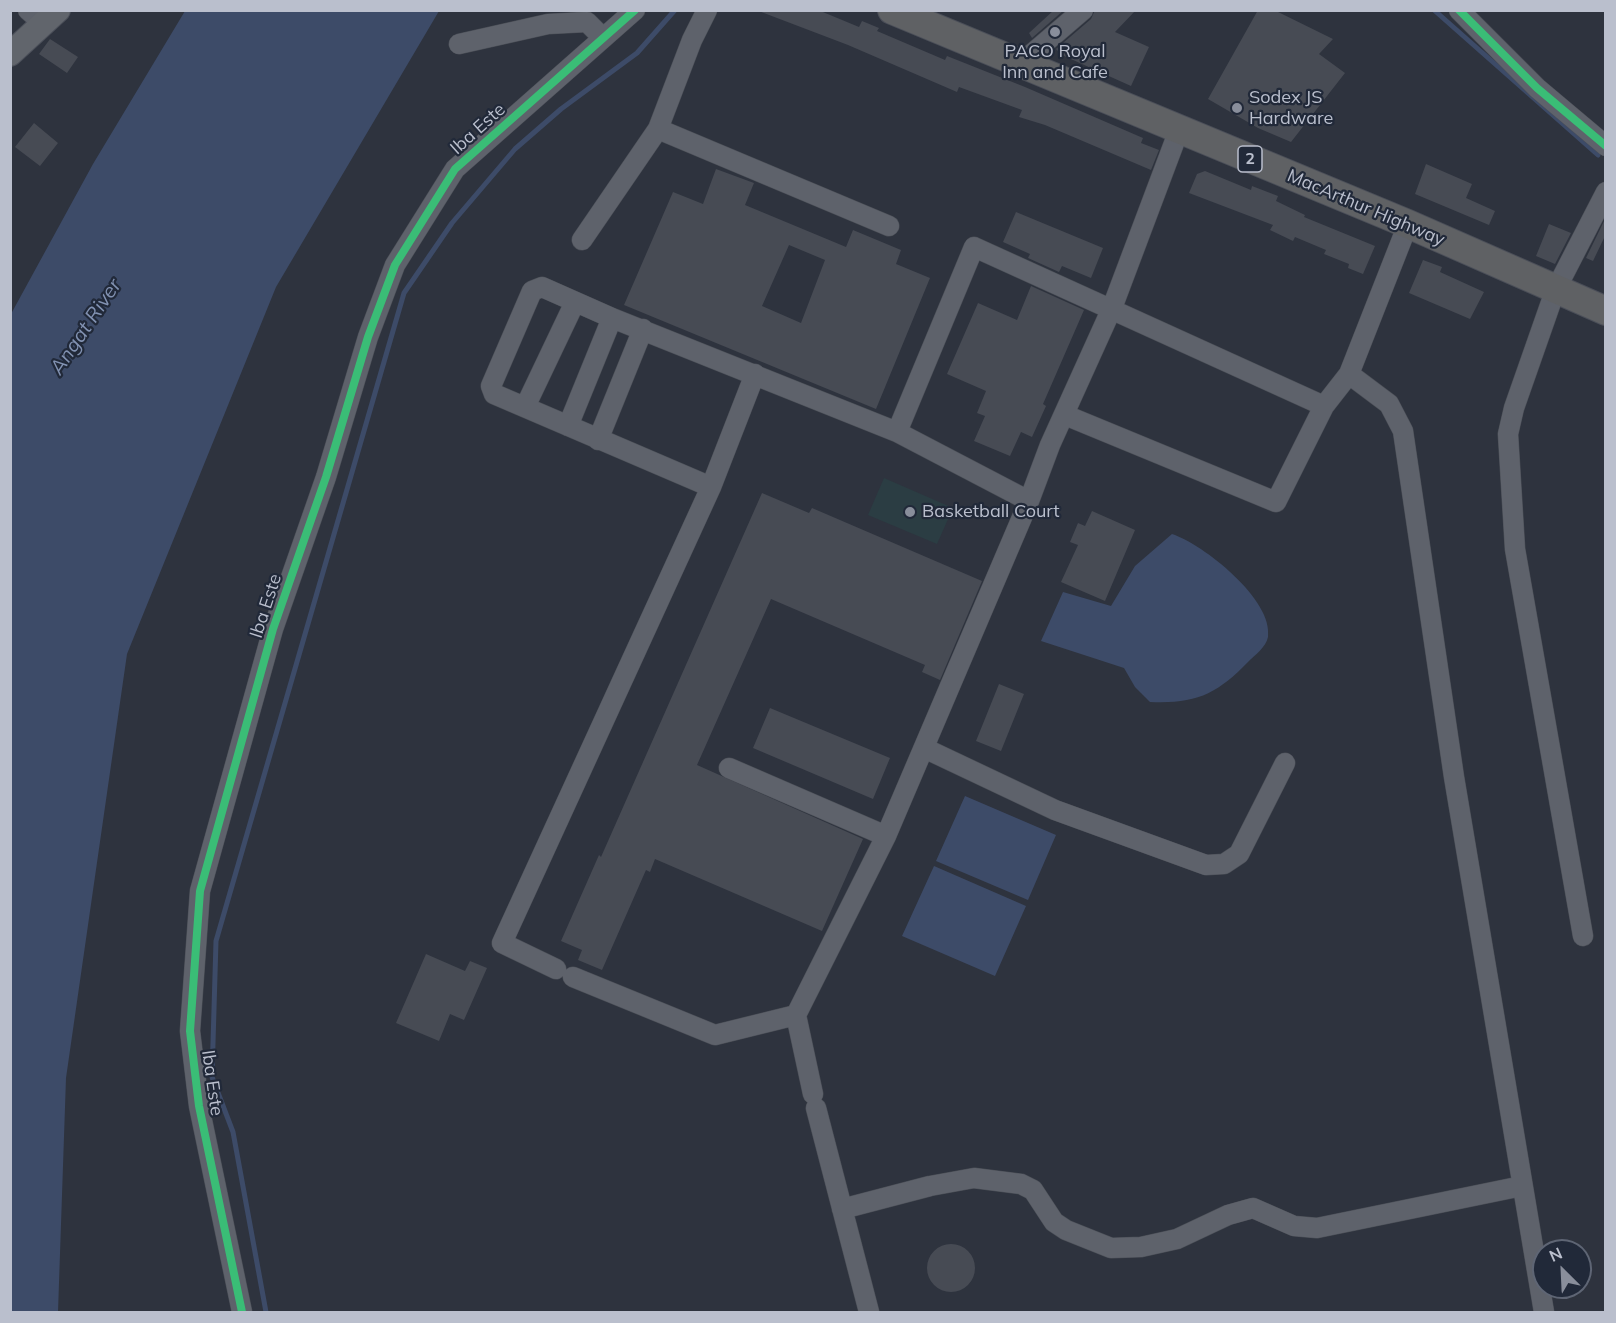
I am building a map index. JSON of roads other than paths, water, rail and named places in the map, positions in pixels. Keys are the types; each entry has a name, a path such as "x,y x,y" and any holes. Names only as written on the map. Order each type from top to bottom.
{"highway":[{"name":"MacArthur Highway","path":"892,10 1408,224 1555,291 1605,311"}],"main road":[{"path":"10,54 44,15"}],"street":[{"name":"Iba Este","path":"242,1312 199,1106 190,1031 200,891 273,629 326,477 368,337 395,265 454,169 635,10"},
{"path":"582,240 658,129 692,40 707,10"},
{"path":"1020,64 1083,10"},
{"path":"1459,10 1537,88 1605,146"},
{"path":"459,44 548,24 587,22 602,38"},
{"path":"658,129 889,226"},
{"path":"869,1312 814,1101 796,1015 886,836 1029,501 1050,445 1112,309 1179,130"},
{"path":"1583,936 1515,549 1508,434 1514,408 1555,291 1605,192"},
{"path":"1065,415 1276,502 1324,406 1349,374 1408,224"},
{"path":"897,432 974,247 1324,406"},
{"path":"711,487 494,394 491,386 532,291 542,287 612,318 897,432 1029,501"},
{"path":"525,407 575,302"},
{"path":"568,426 612,318"},
{"path":"598,440 643,329"},
{"path":"755,374 711,487 502,943 564,973 715,1035 796,1015"},
{"path":"1349,374 1389,404 1403,431 1454,777 1544,1312"},
{"path":"924,748 1055,810 1206,866 1224,864 1239,854 1285,763"},
{"path":"729,768 886,836"},
{"path":"842,1209 930,1186 974,1178 1022,1184 1033,1190 1054,1222 1066,1230 1111,1248 1141,1247 1177,1239 1228,1215 1253,1208 1294,1226 1317,1228 1522,1186"}],"water":[{"name":"Angat River","path":"185,11 439,11 276,287 127,654 66,1078 58,1312 11,1312 11,314 93,164"},
{"path":"1172,534 1201,549 1234,575 1260,607 1267,622 1268,637 1257,654 1237,673 1205,695 1180,701 1150,702 1135,687 1124,668 1041,641 1063,592 1111,606 1135,566"},
{"path":"965,796 1056,835 1028,900 936,861"},
{"path":"934,866 1026,906 995,976 902,936"}],"waterway":[{"path":"266,1312 233,1132 212,1077 216,941 404,293 452,223 515,149 561,109 637,53 675,10"},
{"path":"1434,10 1598,155"}],"place":[{"name":"PACO Royal Inn and Cafe","path":"1055,32"},
{"name":"Sodex JS Hardware","path":"1237,108"},
{"name":"Basketball Court","path":"910,512"}]}
